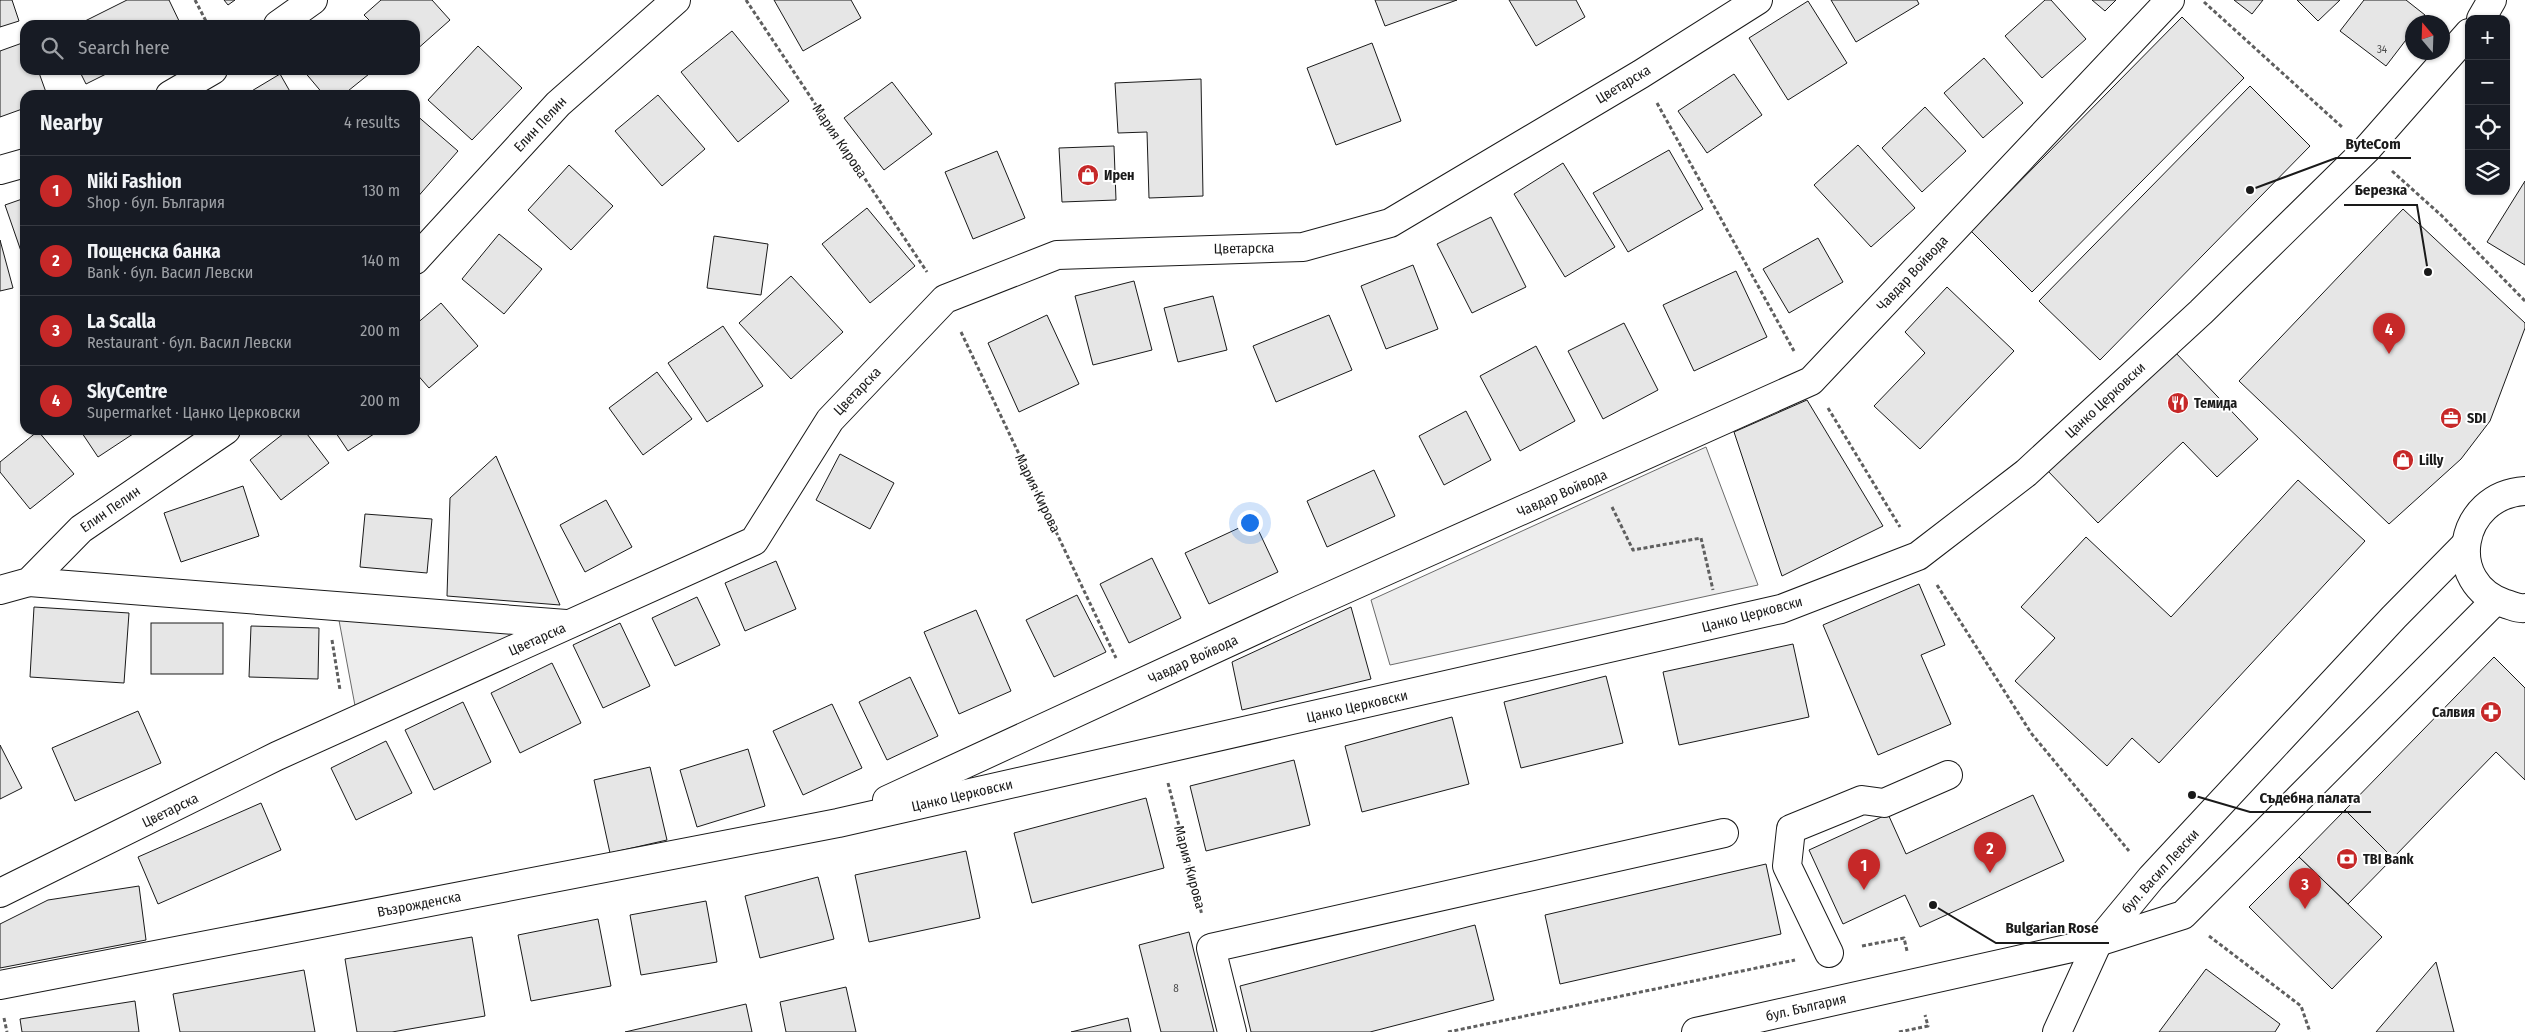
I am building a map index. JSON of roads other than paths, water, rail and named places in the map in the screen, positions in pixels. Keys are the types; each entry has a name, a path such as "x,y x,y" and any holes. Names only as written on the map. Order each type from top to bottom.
{"street":[{"path":"285,20 314,0"},
{"name":"Елин Пелин","path":"420,255 558,104 676,0"},
{"name":"Цветарска","path":"0,893 277,756 754,541 830,420 945,299 1057,255 1303,247 1390,223 1641,74 1758,0"},
{"name":"Чавдар Войвода","path":"838,823 1131,688 1810,381 2170,0"},
{"path":"2483,15 2492,0"},
{"name":"Цанко Церковски","path":"838,823 1781,609 1918,556 2026,473 2201,312 2367,150 2465,38"},
{"path":"179,90 204,75"},
{"path":"0,170 20,164"},
{"name":"Елин Пелин","path":"30,582 80,529 219,435"},
{"path":"2525,491 2509,492 2486,504 2472,523 2465,545 2468,569 2480,589 2495,601 2525,608"},
{"name":"бул. Васил Левски","path":"2098,942 2152,878 2394,617 2465,545"},
{"path":"0,590 30,582 569,624"},
{"name":"бул. Васил Левски","path":"2098,942 2183,916 2495,601"},
{"path":"1829,952 1787,866 1791,829 1862,800 1884,803 1948,776"},
{"name":"Възрожденска","path":"0,985 838,823"},
{"path":"1232,1032 1211,948 1724,833"},
{"path":"2057,1032 2098,942"},
{"name":"бул. България","path":"1696,1032 2098,942"}],"place":[{"name":"Ирен","path":"1088,175"},
{"name":"ByteCom","path":"2250,190"},
{"name":"Березка","path":"2428,272"},
{"name":"SkyCentre","path":"2389,354"},
{"name":"Темида","path":"2178,403"},
{"name":"SDI","path":"2451,418"},
{"name":"Lilly","path":"2403,460"},
{"name":"Салвия","path":"2491,712"},
{"name":"Съдебна палата","path":"2192,795"},
{"name":"TBI Bank","path":"2347,859"},
{"name":"Пощенска банка","path":"1990,873"},
{"name":"Niki Fashion","path":"1864,890"},
{"name":"Bulgarian Rose","path":"1933,905"},
{"name":"La Scalla","path":"2305,909"}]}
